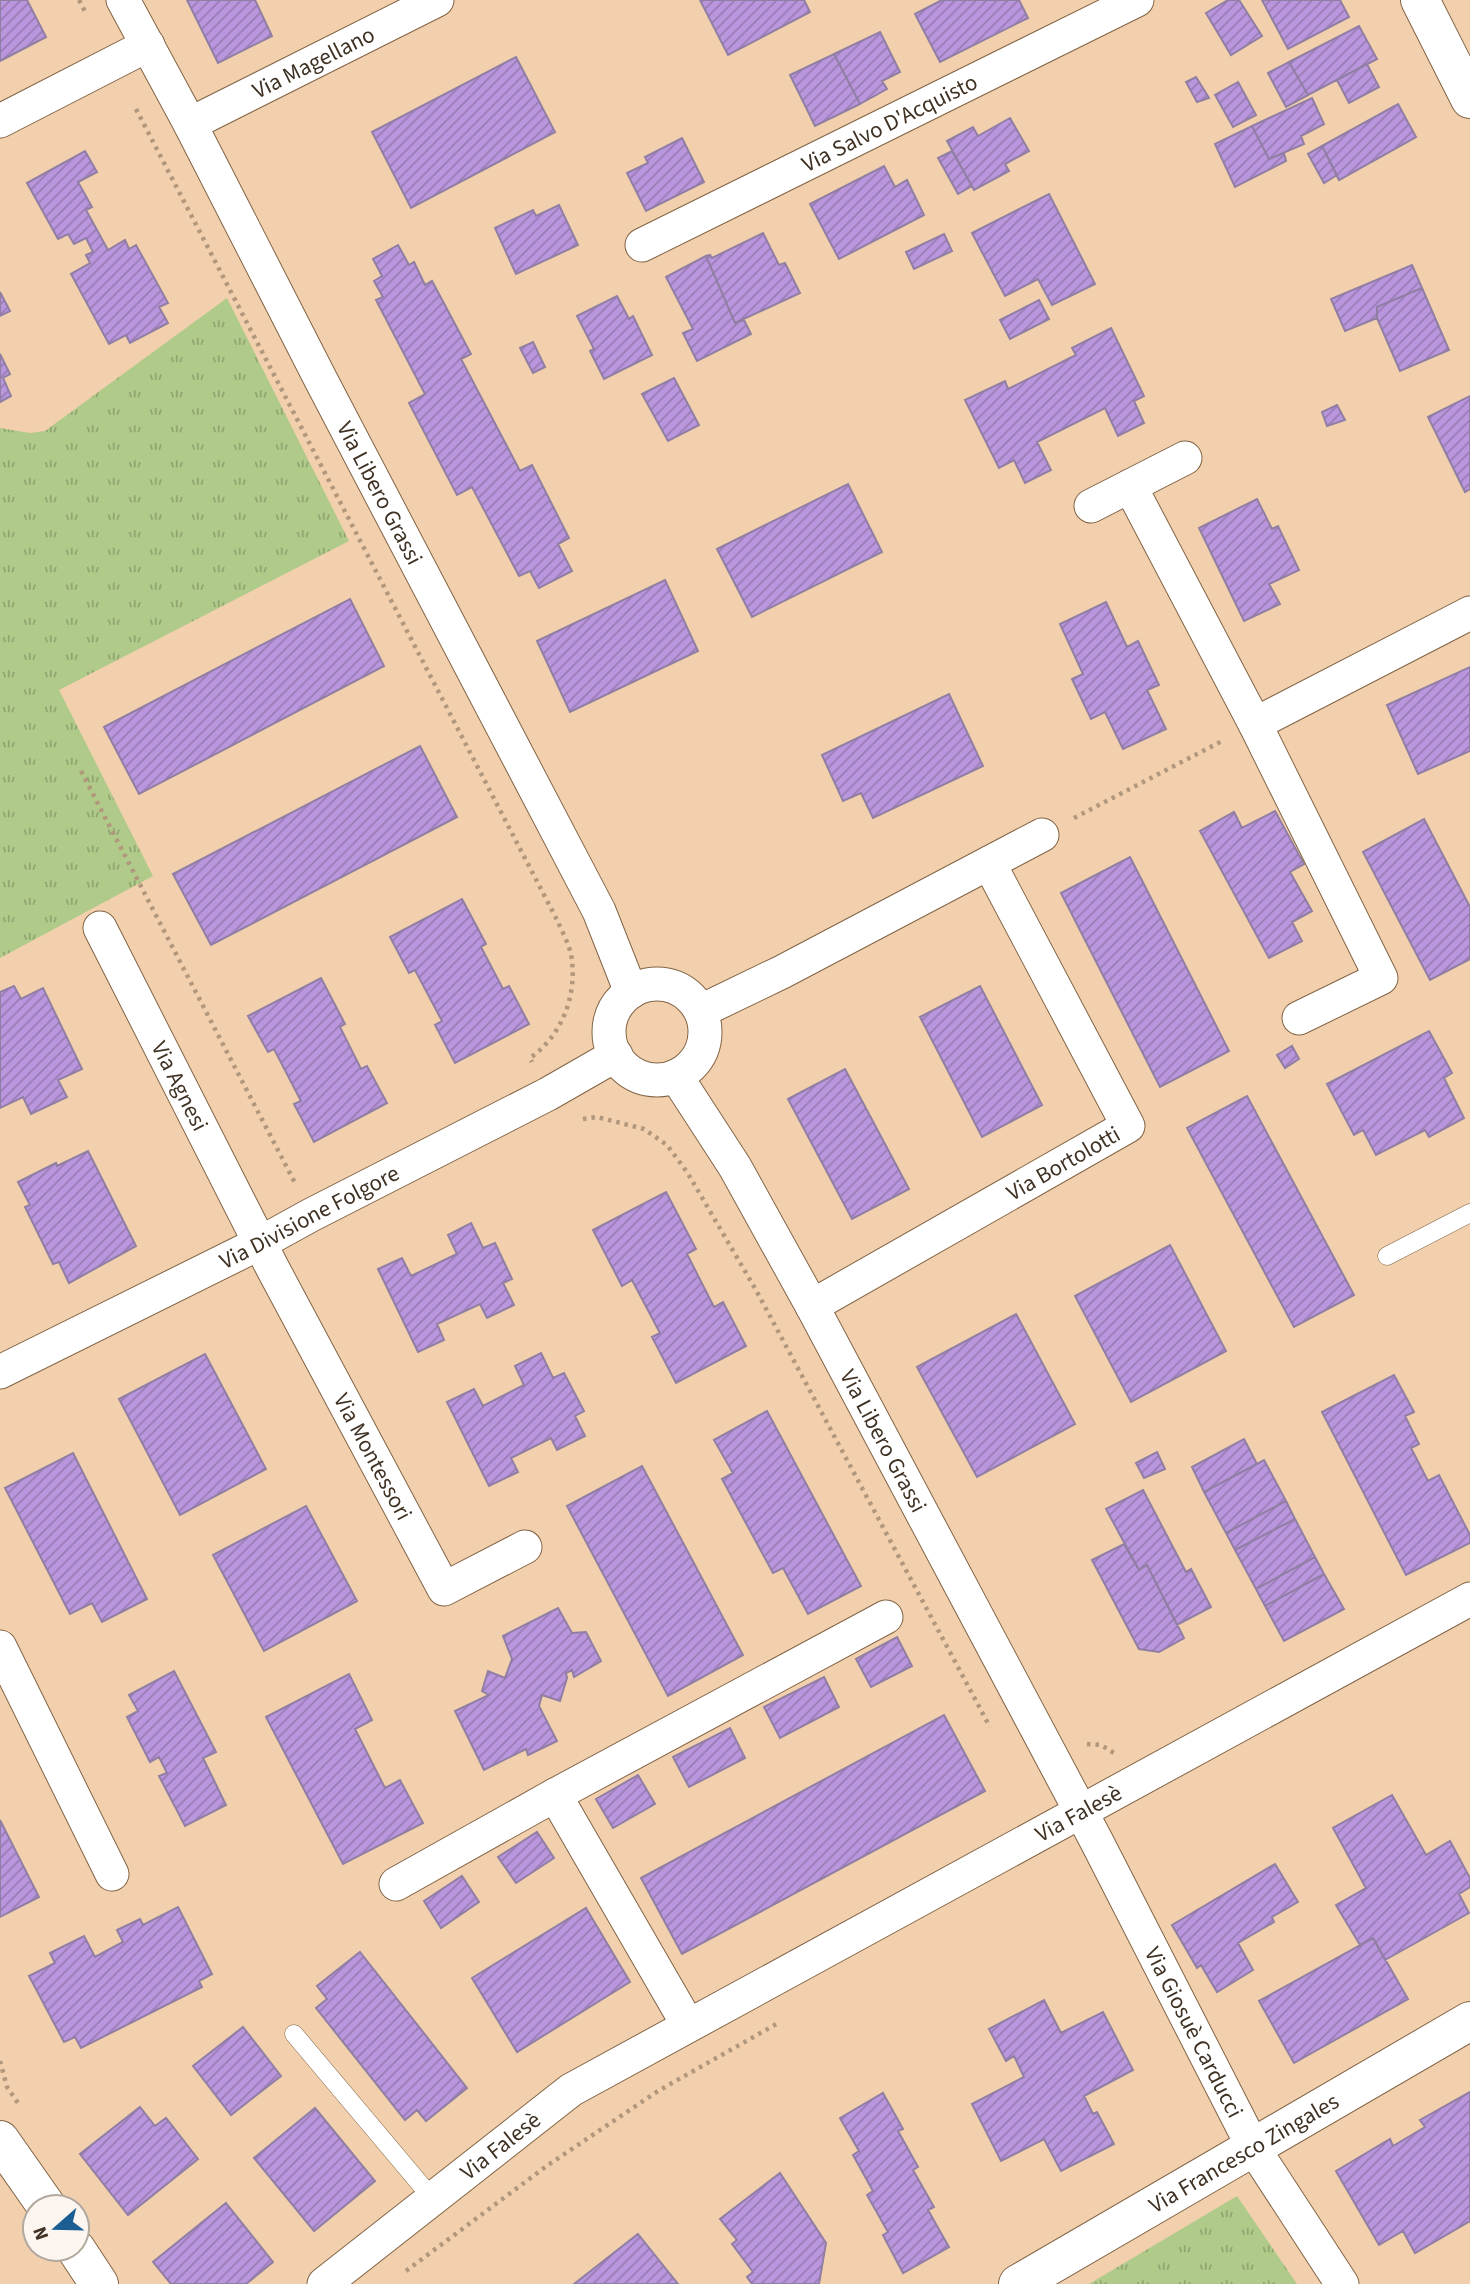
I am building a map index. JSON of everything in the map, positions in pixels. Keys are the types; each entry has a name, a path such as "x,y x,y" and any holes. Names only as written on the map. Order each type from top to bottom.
{"street":[{"name":"Via Libero Grassi","path":"123,0 599,911 631,992"},
{"name":"Via Magellano","path":"190,124 437,0"},
{"name":"Via Salvo D'Acquisto","path":"642,245 1136,0"},
{"path":"1420,0 1470,99"},
{"path":"0,121 148,45"},
{"path":"1091,506 1185,458"},
{"path":"1130,486 1255,724 1381,978 1299,1018"},
{"path":"1255,724 1470,612"},
{"path":"701,1011 782,972 1042,835"},
{"name":"Via Bortolotti","path":"812,1306 1128,1126 989,863"},
{"name":"Via Agnesi","path":"100,928 261,1242"},
{"path":"651,984 664,984 675,987 691,998 701,1011 705,1027 703,1047 690,1067 676,1076 664,1080 647,1079 625,1067 615,1055 611,1044 611,1021 619,1003 631,992 651,984"},
{"name":"Via Divisione Folgore","path":"0,1372 311,1215 555,1108 615,1055"},
{"name":"Via Libero Grassi","path":"676,1076 735,1167 812,1306 1081,1812"},
{"name":"Via Montessori","path":"261,1242 444,1589 525,1547"},
{"name":"Via Falesè","path":"324,2284 571,2090 1470,1599"},
{"path":"396,1884 886,1617"},
{"path":"0,1647 113,1874"},
{"path":"555,1795 688,2025"},
{"name":"Via Giosuè Carducci","path":"1081,1812 1254,2148 1342,2284"},
{"name":"Via Francesco Zingales","path":"1018,2284 1470,2021"},
{"path":"0,2140 37,2193"},
{"path":"85,2263 99,2284"}],"lane":[{"path":"1387,1256 1470,1213"},
{"path":"294,2034 432,2197"}],"path":[{"path":"79,0 571,953 572,990 564,1019 544,1048 530,1058 555,1108 644,1129 667,1145 687,1172 756,1290 992,1729"},
{"path":"1042,835 1255,724"},
{"path":"81,771 311,1215"},
{"path":"1052,1759 1076,1747 1101,1745 1113,1751 1132,1782"},
{"path":"399,2276 548,2165 658,2091 788,2017"}],"green space":[{"path":"227,298 349,541 59,690 153,876 0,958 0,428 30,433 45,431"},
{"path":"1237,2196 1297,2284 1089,2284"}],"building":[{"path":"0,0 27,0 46,37 0,61"},
{"path":"187,0 255,0 272,36 218,63"},
{"path":"700,0 804,0 810,12 728,55"},
{"path":"942,0 1019,0 1028,18 940,62 915,14"},
{"path":"1228,0 1239,0 1262,36 1231,55 1206,13"},
{"path":"1262,0 1340,0 1349,17 1288,49"},
{"path":"1359,26 1377,59 1308,95 1289,62"},
{"path":"880,32 900,72 882,81 887,89 860,104 834,54"},
{"path":"834,54 860,104 815,126 790,75"},
{"path":"516,57 555,132 411,208 372,132"},
{"path":"1289,62 1308,95 1286,107 1268,73"},
{"path":"1367,64 1379,87 1349,103 1337,80"},
{"path":"1196,77 1209,98 1197,102 1186,82"},
{"path":"1238,82 1256,115 1233,127 1215,95"},
{"path":"1312,98 1324,124 1301,136 1304,144 1269,159 1252,126"},
{"path":"1398,104 1416,137 1339,180 1322,146"},
{"path":"1010,118 1029,151 1005,164 1009,171 974,190 947,141 973,127 978,136"},
{"path":"1252,126 1269,159 1284,153 1286,161 1235,187 1215,144"},
{"path":"682,138 704,182 646,211 627,173 648,163 645,157"},
{"path":"1322,146 1337,175 1324,183 1308,154"},
{"path":"85,151 97,172 78,182 92,207 86,210 108,250 125,240 129,249 136,245 168,303 159,307 168,323 130,343 126,335 109,344 71,274 90,263 86,255 93,252 86,238 74,244 68,234 58,239 27,183"},
{"path":"952,151 972,186 958,194 938,158"},
{"path":"884,166 895,187 907,180 924,215 839,259 810,204"},
{"path":"1049,194 1095,284 1052,305 1038,279 1005,296 972,233"},
{"path":"559,205 578,245 516,274 495,228 533,210 536,216"},
{"path":"763,233 779,265 785,263 800,293 735,323 706,256 710,255 712,258"},
{"path":"944,234 952,251 914,269 906,252"},
{"path":"398,245 409,265 414,262 425,285 432,281 471,354 461,359 520,471 532,465 569,538 558,544 572,571 539,588 530,571 519,576 472,487 457,495 409,403 425,394 376,300 383,297 374,281 382,276 373,259"},
{"path":"706,256 735,323 744,320 751,334 697,361 683,333 693,329 666,277"},
{"path":"1412,265 1422,288 1377,307 1377,318 1345,331 1331,299"},
{"path":"1422,288 1449,350 1400,371 1377,318 1377,307"},
{"path":"0,292 10,311 0,316"},
{"path":"617,296 629,319 633,316 652,355 604,379 590,351 594,349 577,316"},
{"path":"1039,300 1049,319 1010,339 1000,320"},
{"path":"1111,328 1144,396 1134,401 1144,423 1118,436 1105,408 1037,442 1051,470 1025,483 1014,460 999,468 965,400 1005,381 1008,389 1076,355 1072,348"},
{"path":"533,342 545,367 533,373 520,348"},
{"path":"0,354 10,374 3,378 11,396 0,402"},
{"path":"674,378 699,425 668,441 642,394"},
{"path":"1470,396 1470,489 1465,492 1428,417"},
{"path":"1337,405 1345,420 1327,426 1322,412"},
{"path":"848,484 882,552 752,617 717,549"},
{"path":"1257,499 1272,529 1278,526 1299,570 1269,584 1280,604 1244,621 1199,528"},
{"path":"665,580 698,651 570,712 537,641"},
{"path":"350,599 384,666 139,794 104,727"},
{"path":"1106,602 1127,647 1138,641 1159,685 1147,690 1166,729 1123,749 1105,712 1091,719 1072,679 1083,674 1060,624"},
{"path":"1470,667 1470,751 1418,774 1387,705"},
{"path":"949,694 983,766 873,818 861,793 843,801 822,755"},
{"path":"420,746 457,817 211,945 173,874"},
{"path":"1275,811 1304,864 1290,872 1312,911 1292,922 1302,941 1269,958 1200,831 1234,812 1242,828"},
{"path":"1424,819 1470,907 1470,959 1430,980 1363,852"},
{"path":"1130,857 1229,1051 1160,1087 1061,893"},
{"path":"462,899 486,944 481,947 503,989 509,986 529,1024 455,1063 435,1025 442,1021 415,970 409,973 390,937"},
{"path":"321,978 345,1024 340,1027 361,1069 367,1066 387,1103 314,1142 294,1104 301,1101 274,1049 268,1052 248,1016"},
{"path":"14,986 21,999 43,988 82,1069 58,1080 67,1097 31,1114 23,1097 0,1108 0,992"},
{"path":"980,986 1042,1105 982,1137 920,1017"},
{"path":"1429,1031 1452,1073 1444,1078 1464,1118 1429,1137 1425,1130 1376,1155 1363,1130 1354,1135 1327,1084"},
{"path":"1292,1046 1299,1059 1285,1068 1277,1055"},
{"path":"845,1069 909,1189 852,1219 788,1099"},
{"path":"1247,1096 1354,1295 1294,1327 1187,1128"},
{"path":"88,1151 136,1246 69,1283 59,1262 53,1264 25,1207 30,1205 18,1182"},
{"path":"666,1192 696,1249 687,1254 714,1307 723,1302 746,1346 676,1383 652,1337 660,1333 632,1280 622,1286 593,1230"},
{"path":"471,1223 483,1248 495,1243 512,1279 503,1283 514,1305 487,1318 480,1304 437,1324 444,1340 418,1352 378,1269 402,1258 411,1276 457,1254 448,1235"},
{"path":"1170,1245 1226,1351 1131,1402 1075,1296"},
{"path":"1016,1314 1075,1424 977,1477 917,1367"},
{"path":"541,1353 553,1378 564,1373 584,1411 575,1416 585,1436 557,1450 551,1438 511,1458 518,1472 489,1486 447,1402 474,1389 483,1406 524,1385 515,1366"},
{"path":"205,1354 266,1469 180,1515 119,1399"},
{"path":"1394,1375 1414,1412 1405,1416 1419,1444 1411,1448 1428,1481 1439,1475 1470,1535 1470,1543 1406,1575 1322,1412"},
{"path":"767,1411 861,1586 808,1614 783,1568 773,1573 722,1479 733,1473 714,1440"},
{"path":"1244,1439 1257,1464 1204,1492 1192,1467"},
{"path":"1157,1452 1165,1469 1144,1478 1136,1463"},
{"path":"73,1453 147,1599 102,1622 92,1603 70,1614 5,1488"},
{"path":"1264,1460 1286,1501 1226,1533 1204,1492"},
{"path":"642,1466 743,1655 668,1696 567,1506"},
{"path":"1143,1490 1186,1572 1191,1569 1211,1607 1177,1625 1147,1565 1139,1570 1106,1509"},
{"path":"1286,1501 1295,1519 1235,1550 1226,1533"},
{"path":"306,1506 357,1601 264,1651 213,1555"},
{"path":"1295,1519 1315,1557 1256,1589 1235,1550"},
{"path":"1124,1544 1139,1570 1147,1565 1184,1638 1159,1652 1139,1649 1092,1560"},
{"path":"1315,1557 1324,1574 1265,1606 1256,1589"},
{"path":"1324,1574 1344,1609 1284,1641 1265,1606"},
{"path":"558,1608 572,1633 586,1632 601,1661 574,1677 572,1670 566,1673 560,1701 542,1695 539,1706 557,1741 528,1755 526,1749 484,1770 455,1711 489,1695 482,1691 488,1671 505,1678 512,1659 503,1636"},
{"path":"897,1637 912,1666 871,1687 856,1659"},
{"path":"174,1671 216,1752 203,1758 226,1805 185,1826 159,1776 167,1773 159,1757 150,1762 127,1717 138,1711 129,1695"},
{"path":"349,1674 372,1720 355,1729 385,1788 400,1780 423,1823 343,1864 266,1717"},
{"path":"824,1677 839,1707 780,1738 764,1707"},
{"path":"944,1715 985,1791 682,1954 641,1878"},
{"path":"730,1728 745,1758 689,1787 673,1757"},
{"path":"638,1775 655,1804 613,1828 596,1799"},
{"path":"1392,1795 1426,1855 1450,1841 1470,1878 1470,1887 1459,1894 1469,1913 1385,1960 1373,1938 1360,1945 1336,1905 1366,1888 1333,1828"},
{"path":"0,1820 39,1897 0,1917"},
{"path":"537,1832 554,1858 516,1883 498,1857"},
{"path":"1275,1864 1298,1902 1272,1917 1274,1922 1238,1943 1253,1970 1217,1992 1201,1965 1197,1968 1172,1925"},
{"path":"462,1876 479,1902 441,1928 424,1901"},
{"path":"178,1907 212,1974 199,1981 202,1987 81,2048 75,2037 64,2042 29,1976 55,1963 50,1953 84,1936 95,1957 123,1942 117,1930 140,1919 143,1925"},
{"path":"586,1908 630,1982 517,2052 472,1978"},
{"path":"1373,1938 1408,1999 1294,2063 1259,2001"},
{"path":"360,1952 467,2088 426,2121 417,2110 405,2120 316,2008 327,1999 317,1986"},
{"path":"1044,2000 1061,2033 1103,2012 1133,2070 1084,2096 1093,2114 1097,2112 1114,2144 1061,2171 1044,2139 1001,2161 972,2104 1024,2077 1014,2056 1006,2061 989,2029"},
{"path":"243,2027 281,2076 231,2115 193,2066"},
{"path":"1470,2092 1470,2221 1415,2253 1403,2231 1379,2245 1336,2171 1390,2139 1393,2146 1425,2127 1420,2120"},
{"path":"883,2093 903,2129 898,2131 918,2167 913,2170 934,2207 928,2210 949,2247 903,2273 883,2235 888,2232 867,2195 873,2191 853,2155 859,2151 840,2118"},
{"path":"140,2107 155,2126 166,2118 198,2159 128,2215 80,2154"},
{"path":"315,2108 375,2181 314,2231 254,2158"},
{"path":"780,2173 826,2243 819,2284 752,2284 747,2277 753,2272 732,2244 737,2240 720,2219"},
{"path":"226,2203 273,2262 246,2284 171,2284 153,2262"},
{"path":"638,2234 678,2284 574,2284"}]}
